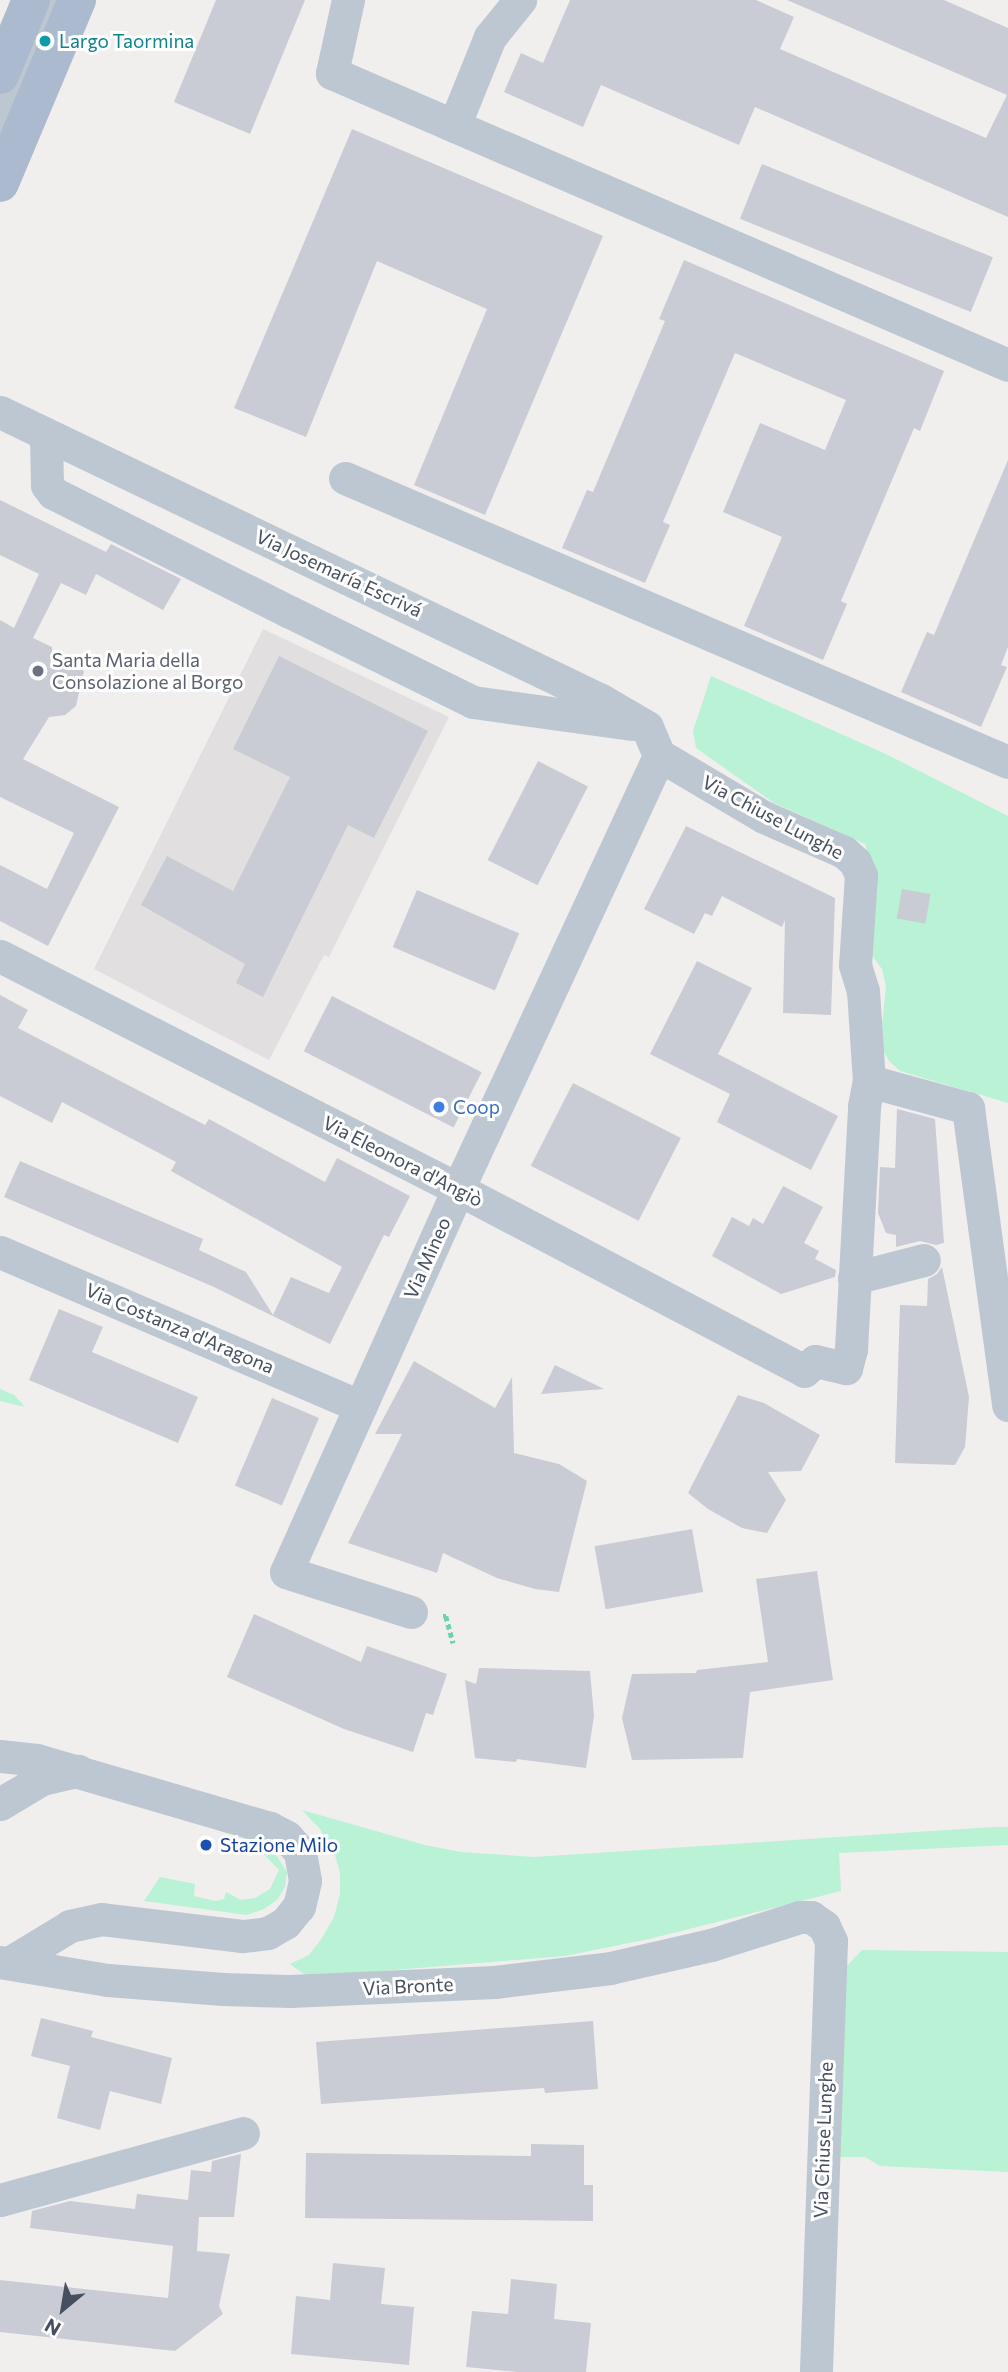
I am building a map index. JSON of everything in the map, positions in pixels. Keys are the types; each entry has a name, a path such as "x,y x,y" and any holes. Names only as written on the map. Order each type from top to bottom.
{"main road":[{"path":"0,183 31,0"},
{"path":"20,71 76,0"}],"street":[{"path":"0,132 20,71 55,0"},
{"path":"348,0 332,73 1008,365"},
{"path":"454,126 490,37 520,0"},
{"name":"Via Josemaría Escrivá","path":"0,412 410,606 601,700 653,741"},
{"path":"46,435 47,485 53,493 473,702 653,741"},
{"path":"345,478 1008,762"},
{"name":"Via Chiuse Lunghe","path":"653,741 764,817 844,852 855,862 861,875 855,965 863,991 869,1081 864,1106 851,1349 846,1368 815,1361 804,1371"},
{"name":"Via Mineo","path":"411,1612 286,1573 458,1189 653,741"},
{"name":"Via Eleonora d'Angiò","path":"0,956 458,1189 804,1371"},
{"path":"869,1081 968,1108 1008,1405"},
{"name":"Via Costanza d'Aragona","path":"0,1252 360,1406"},
{"path":"854,1278 924,1260"},
{"path":"0,1757 37,1760 236,1815 287,1838 300,1852 305,1881 299,1906 285,1923 268,1933 242,1936 102,1919 70,1926 5,1962"},
{"path":"0,1757 10,1777 0,1803"},
{"path":"0,1803 42,1779 78,1771"},
{"name":"Via Bronte","path":"5,1962 108,1980 223,1989 290,1991 495,1982 610,1968 712,1945 800,1917 811,1917"},
{"name":"Via Chiuse Lunghe","path":"811,1917 824,1926 831,1941 816,2372"},
{"path":"0,2200 243,2133"}],"path":[{"path":"446,1616 453,1643"}],"shaded area":[{"path":"263,629 449,717 329,957 324,955 269,1060 94,969"}],"green space":[{"path":"711,676 886,754 1008,816 1008,1103 900,1071 889,1061 880,1045 886,986 882,969 865,946 875,878 865,844 774,803 696,748 693,731"},
{"path":"0,1389 14,1395 25,1407 0,1401"},
{"path":"302,1810 425,1845 461,1852 534,1857 993,1827 1008,1827 1008,1845 839,1853 841,1891 649,1939 565,1956 308,1977 290,1964 309,1955 334,1917 340,1894 340,1873 335,1855 320,1829"},
{"path":"265,1847 275,1853 287,1872 285,1887 277,1900 264,1909 247,1915 144,1901 160,1877 195,1884 194,1896 215,1901 224,1899 226,1892 241,1900 255,1898 270,1889 279,1870 261,1851"},
{"path":"862,1950 1008,1952 1008,2172 880,2166 865,2157 833,2157 845,1968"}],"building":[{"path":"216,0 305,0 250,134 174,102"},
{"path":"570,0 756,0 794,17 780,49 986,138 1007,95 787,0 944,0 1008,28 1008,217 755,107 739,145 601,85 583,127 504,92 521,53 543,63"},
{"path":"352,129 603,236 485,515 414,485 487,309 377,261 306,437 234,408"},
{"path":"762,164 993,257 971,312 740,219"},
{"path":"684,260 944,371 920,431 914,428 841,601 847,604 823,660 744,626 782,537 723,512 760,423 825,450 846,400 735,353 663,522 670,525 645,583 562,548 587,490 593,492 665,321 659,319"},
{"path":"1008,460 1008,647 1001,665 1007,667 981,727 901,692 927,632 934,635"},
{"path":"0,500 106,552 111,544 181,579 163,610 96,574 86,595 61,583 33,638 52,647 52,653 84,671 76,706 65,715 49,717 23,759 119,807 48,946 0,921 0,865 47,889 74,833 0,797 0,620 14,628 39,574 0,555"},
{"path":"279,656 428,731 374,838 348,825 263,997 236,983 245,964 141,905 167,856 233,891 290,777 233,749"},
{"path":"538,761 588,786 538,885 488,860"},
{"path":"686,826 835,898 831,1015 783,1013 785,920 782,927 722,896 712,916 705,913 694,934 644,909"},
{"path":"902,889 931,894 925,924 897,919"},
{"path":"417,890 519,933 495,990 393,947"},
{"path":"697,961 752,988 718,1054 838,1116 811,1170 717,1122 730,1094 650,1054"},
{"path":"0,995 28,1010 18,1028 205,1125 209,1119 325,1182 337,1158 410,1196 389,1237 384,1235 330,1344 214,1287 4,1197 20,1161 203,1239 199,1250 246,1272 273,1315 291,1277 329,1293 342,1267 171,1171 176,1162 62,1102 52,1123 0,1096"},
{"path":"332,996 482,1072 454,1128 304,1051"},
{"path":"573,1083 681,1138 639,1221 531,1166"},
{"path":"897,1109 935,1119 944,1243 936,1245 920,1241 896,1247 896,1235 886,1233 878,1213 880,1167 895,1168"},
{"path":"783,1186 823,1207 804,1243 819,1251 815,1259 836,1270 835,1277 781,1294 712,1256 732,1217 749,1226 753,1218 763,1224"},
{"path":"942,1267 969,1397 965,1447 955,1465 895,1463 900,1305 927,1306 928,1279"},
{"path":"59,1309 103,1327 92,1352 198,1397 178,1443 29,1380"},
{"path":"414,1361 495,1408 512,1377 514,1453 559,1464 587,1481 559,1592 535,1589 497,1578 443,1553 437,1573 348,1543 402,1434 375,1434"},
{"path":"555,1365 604,1389 541,1394"},
{"path":"738,1395 764,1403 820,1435 801,1471 768,1472 786,1500 767,1533 742,1528 708,1509 688,1493"},
{"path":"272,1398 319,1418 282,1505 235,1485"},
{"path":"692,1529 703,1592 606,1609 595,1546"},
{"path":"817,1571 833,1680 750,1692 743,1758 632,1760 622,1718 632,1674 696,1673 697,1670 768,1662 756,1579"},
{"path":"254,1614 361,1662 367,1646 447,1674 433,1715 426,1713 413,1752 344,1729 227,1677"},
{"path":"479,1668 590,1671 594,1716 586,1768 517,1759 516,1762 475,1758 465,1680 476,1684"},
{"path":"41,2018 93,2031 91,2037 172,2058 161,2104 110,2091 100,2130 57,2118 70,2066 31,2056"},
{"path":"593,2021 598,2089 545,2093 544,2088 321,2104 316,2042"},
{"path":"531,2144 584,2145 584,2185 593,2185 593,2221 305,2218 306,2153 531,2156"},
{"path":"241,2154 234,2217 199,2217 197,2251 230,2254 219,2306 223,2314 175,2351 0,2332 0,2280 168,2298 173,2246 30,2228 32,2211 70,2201 135,2209 137,2194 188,2200 191,2170 211,2172 212,2161"},
{"path":"333,2263 385,2268 381,2304 414,2307 409,2365 291,2354 296,2296 330,2300"},
{"path":"511,2279 557,2284 554,2319 591,2323 586,2372 517,2372 466,2367 472,2311 508,2314"}],"place":[{"name":"Largo Taormina","path":"45,41"},
{"name":"Santa Maria della Consolazione al Borgo","path":"38,671"},
{"name":"Coop","path":"439,1107"},
{"name":"Stazione Milo","path":"206,1845"}]}
